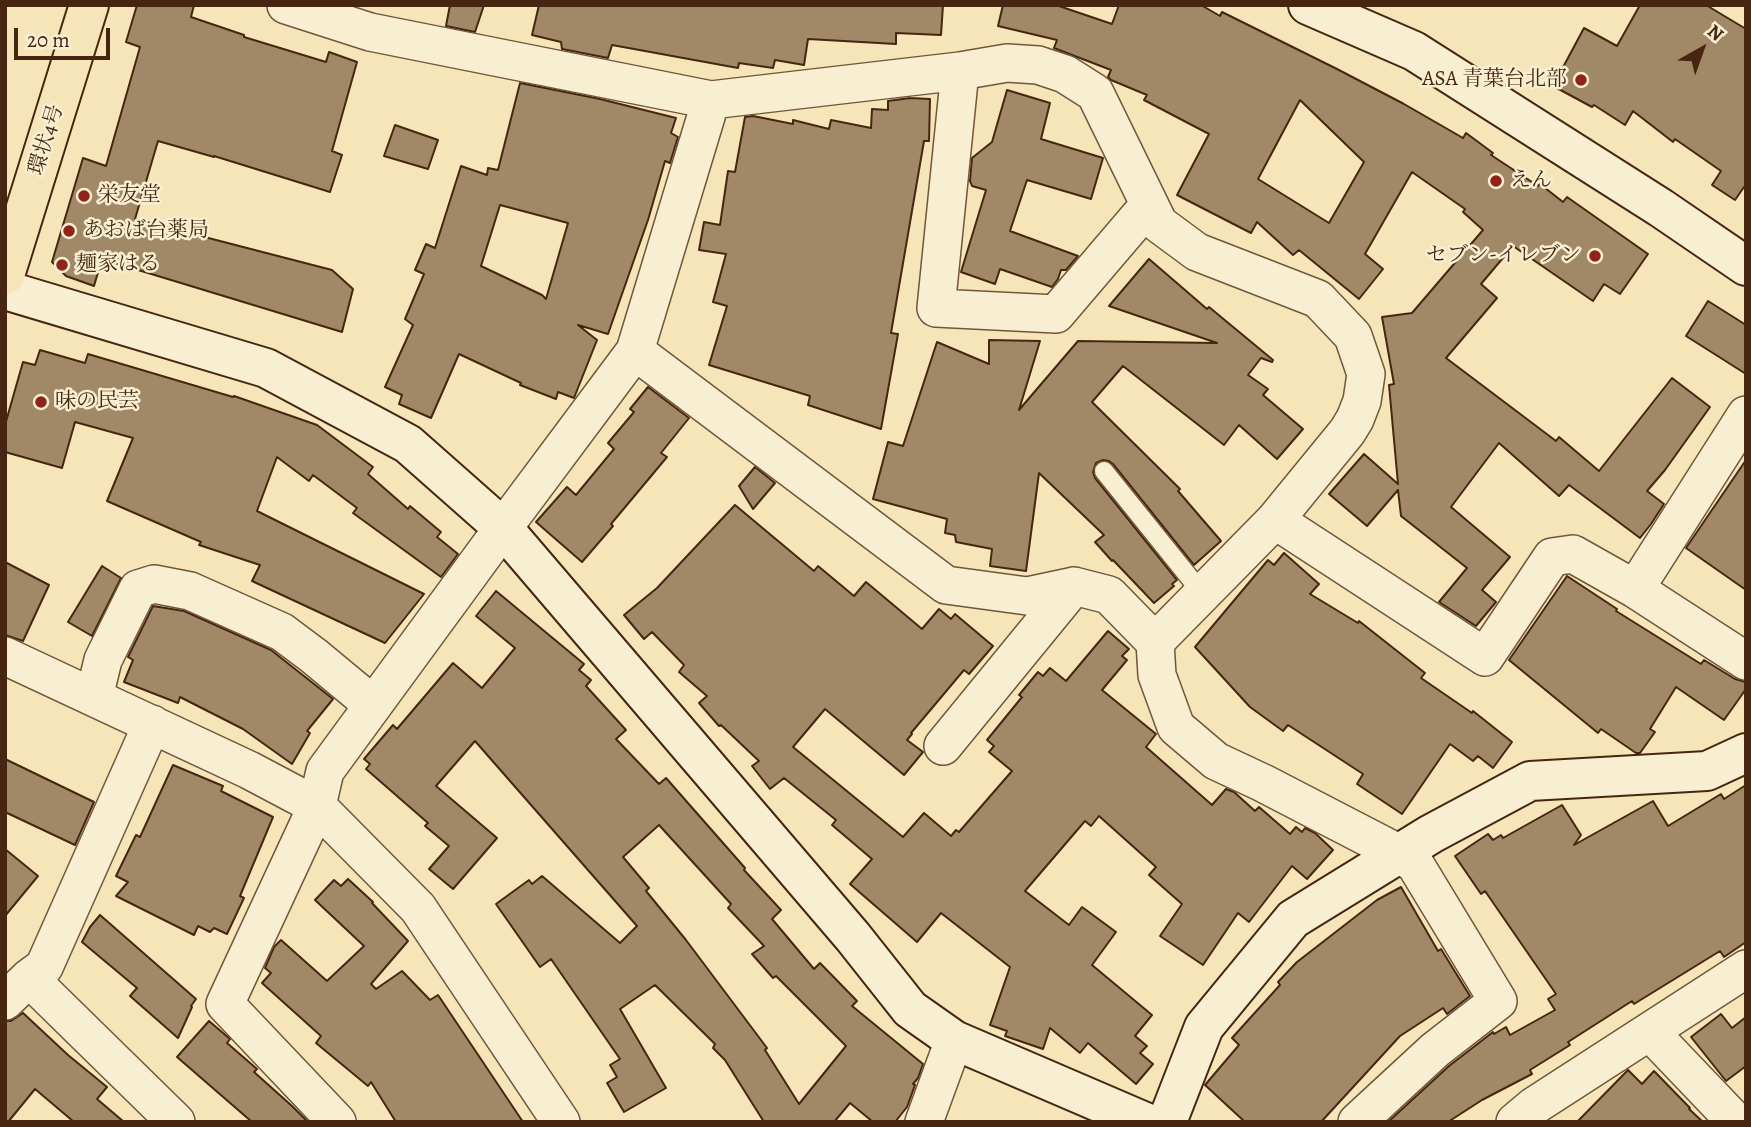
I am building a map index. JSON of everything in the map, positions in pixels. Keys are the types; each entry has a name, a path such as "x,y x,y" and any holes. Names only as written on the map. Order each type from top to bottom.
{"main road":[{"name":"環状4号","path":"5,275 89,5"}],"street":[{"path":"286,5 370,32 711,100 960,71 1007,63 1038,65 1065,74 1095,93 1158,224 1197,253 1318,299 1353,336 1366,374 1362,401 1347,432 1275,520 1155,642"},
{"path":"1308,5 1414,51 1661,208 1746,266"},
{"path":"960,71 936,308 1056,314 1149,205"},
{"path":"337,1122 225,1004 317,806 325,771 635,351 711,100"},
{"path":"5,290 266,368 408,444 503,528 853,937 910,1009 954,1040 1144,1122"},
{"path":"635,351 946,585 1027,596 1074,586 1109,595 1155,642 1157,675 1176,727 1216,761 1415,864 1498,1001 1435,1050 1357,1122"},
{"path":"1635,589 1746,415"},
{"path":"1275,520 1485,657 1552,557 1573,554 1635,589 1746,662"},
{"path":"94,697 103,660 138,589 154,584 190,591 282,632 373,705"},
{"path":"943,746 1074,586"},
{"path":"5,656 249,770 317,806 418,908 561,1122"},
{"path":"152,724 44,967 17,989 176,1122"},
{"path":"1167,1122 1204,1027 1293,919 1432,834 1530,781 1707,771 1746,753"},
{"path":"1515,1122 1534,1106 1746,969"},
{"path":"1650,1032 1736,1122"},
{"path":"924,1122 954,1040"}],"lane":[{"path":"1104,471 1202,593"}],"building":[{"path":"137,5 194,5 191,17 244,37 326,62 329,52 357,62 332,151 342,155 330,192 158,141 135,219 332,270 353,289 342,332 102,259 94,286 66,276 52,262 83,158 106,166 140,47 126,42"},
{"path":"450,5 484,5 475,32 446,26"},
{"path":"539,5 943,5 941,35 896,33 896,44 808,39 804,65 775,60 773,68 739,63 738,68 612,45 608,58 562,49 561,42 532,35"},
{"path":"1003,5 1056,5 1112,24 1119,5 1201,5 1220,16 1222,12 1404,104 1463,138 1466,133 1493,153 1491,155 1538,186 1540,184 1563,202 1567,197 1648,254 1620,294 1604,284 1593,301 1513,246 1481,284 1497,298 1446,358 1556,441 1559,437 1599,471 1672,378 1710,407 1647,491 1664,504 1651,524 1640,538 1569,485 1559,496 1499,443 1451,507 1510,557 1482,590 1496,602 1476,626 1439,602 1467,568 1401,516 1398,490 1367,526 1329,494 1364,454 1398,484 1389,385 1394,384 1382,317 1412,313 1483,230 1463,212 1465,209 1412,172 1365,254 1383,269 1359,299 1299,250 1293,255 1257,222 1251,233 1177,195 1209,134 1144,100 1147,95 1111,80 1108,77 1111,70 1054,48 1057,40 998,26","holes":["1300,100 1364,162 1329,223 1258,179"]},
{"path":"1640,5 1706,5 1746,29 1746,188 1744,187 1735,200 1712,185 1721,171 1675,139 1673,142 1633,111 1625,125 1594,105 1592,107 1553,86 1584,28 1617,46"},
{"path":"520,83 676,118 671,133 678,137 670,163 665,161 648,220 608,334 578,325 597,340 574,398 558,392 556,399 520,385 521,383 459,354 431,418 399,404 402,395 385,387 413,325 405,319 424,274 415,270 426,244 435,248 461,166 487,175 488,168 498,170","holes":["500,205 568,223 546,299 481,266"]},
{"path":"1007,90 1050,103 1041,139 1103,158 1091,199 1027,180 1010,231 1078,256 1066,270 1061,270 1052,287 1000,269 995,284 961,272 986,190 972,186 972,158 992,142"},
{"path":"930,99 929,141 924,141 891,333 898,334 881,429 808,405 810,396 709,365 727,306 713,302 726,254 699,250 704,222 720,225 728,171 735,172 745,117 753,116 793,124 793,120 829,129 831,120 871,128 872,109 888,110 888,101"},
{"path":"395,125 438,140 428,169 384,156"},
{"path":"1149,259 1207,309 1209,307 1273,360 1272,362 1261,358 1248,375 1268,389 1263,395 1303,429 1277,459 1239,425 1224,445 1123,366 1092,402 1180,489 1178,491 1221,541 1194,565 1113,464 1103,460 1096,463 1093,472 1095,478 1177,580 1172,584 1174,586 1154,603 1095,542 1104,535 1039,473 1026,571 990,566 992,549 956,542 955,535 945,533 947,519 873,499 888,442 903,446 937,342 989,364 989,340 1040,341 1019,410 1078,341 1217,343 1109,306"},
{"path":"1708,301 1746,325 1746,374 1686,336"},
{"path":"40,350 85,363 88,354 234,396 317,425 373,467 368,474 408,509 410,506 441,532 437,537 458,554 441,577 353,513 357,508 313,475 309,481 277,457 257,511 424,594 385,643 252,581 260,565 199,545 201,542 107,501 133,438 75,422 62,468 5,452 5,425 23,362 35,365"},
{"path":"648,387 689,418 661,453 667,457 582,562 536,522 567,487 576,495 614,449 608,443 634,412 630,409"},
{"path":"1746,460 1746,590 1686,548"},
{"path":"755,467 775,483 753,509 739,486"},
{"path":"735,505 814,571 818,566 854,596 866,582 922,629 939,609 951,619 955,614 993,646 969,674 964,670 911,733 907,740 923,752 904,775 825,709 793,747 903,837 924,813 951,836 956,830 959,832 1012,771 989,752 994,746 987,740 1022,697 1019,695 1038,672 1043,676 1050,668 1066,681 1108,631 1129,649 1122,656 1127,660 1102,690 1156,734 1146,747 1212,805 1226,789 1234,792 1255,811 1259,807 1290,834 1296,827 1302,832 1305,828 1315,833 1333,850 1307,879 1292,866 1249,922 1238,913 1203,965 1160,936 1182,904 1149,875 1156,867 1099,816 1091,826 1085,821 1025,891 1069,925 1082,907 1116,932 1092,965 1152,1015 1135,1036 1147,1046 1140,1053 1153,1064 1136,1084 1088,1043 1080,1053 1050,1028 1043,1049 1005,1036 1007,1031 990,1025 1010,967 941,913 917,942 850,884 872,859 832,825 836,820 784,778 770,789 752,766 759,761 719,726 699,703 707,696 679,672 684,665 652,632 644,639 624,615 657,588"},
{"path":"1284,553 1319,584 1310,594 1358,623 1359,621 1425,673 1421,678 1472,713 1473,711 1512,742 1493,768 1478,756 1473,761 1450,744 1402,814 1357,784 1363,774 1288,725 1283,731 1250,707 1195,647 1268,560 1274,565"},
{"path":"5,562 49,585 23,641 5,635"},
{"path":"102,566 121,578 92,636 68,622"},
{"path":"1567,576 1617,609 1616,611 1701,664 1704,660 1735,679 1746,682 1746,689 1724,720 1676,687 1650,729 1655,732 1640,753 1636,753 1601,729 1598,733 1509,660"},
{"path":"496,591 584,664 579,670 591,680 586,686 626,730 616,739 659,784 666,778 745,868 781,910 772,919 814,969 820,963 857,1001 852,1006 923,1064 913,1084 915,1085 907,1107 895,1122 873,1122 850,1103 834,1122 764,1122 725,1060 713,1048 715,1044 655,985 620,1009 666,1088 624,1112 607,1083 617,1077 610,1065 620,1059 551,959 540,967 496,904 529,880 532,884 542,876 620,943 637,926 475,741 436,786 497,838 453,889 429,869 449,846 425,826 428,823 366,769 370,764 364,759 393,725 397,729 453,663 482,688 515,648 476,616","holes":["659,825 731,904 728,908 764,946 752,954 773,978 776,976 846,1046 799,1104 765,1050 767,1048 646,891 649,888 623,857"]},
{"path":"153,606 184,611 271,650 333,699 307,731 310,733 292,764 243,729 180,697 178,703 124,682 133,660 128,657"},
{"path":"5,759 94,802 75,845 5,812"},
{"path":"173,765 223,786 221,791 273,817 240,896 244,898 227,934 214,928 210,932 198,926 194,935 116,896 128,882 116,876 136,835 140,837"},
{"path":"1746,785 1746,942 1724,957 1720,951 1634,1004 1632,1001 1568,1042 1570,1045 1530,1070 1532,1074 1482,1100 1448,1122 1388,1122 1449,1066 1493,1032 1494,1034 1506,1027 1510,1035 1555,1010 1548,999 1556,994 1485,891 1481,894 1455,856 1488,834 1493,840 1501,835 1503,838 1562,805 1581,835 1574,845 1653,801 1668,826 1721,794 1724,799"},
{"path":"5,849 38,876 5,916"},
{"path":"348,879 408,941 371,984 376,989 402,971 430,1000 438,995 523,1122 396,1122 371,1082 368,1086 316,1043 321,1036 262,983 271,973 265,968 274,947 281,940 327,981 364,946 315,900 334,880 341,886"},
{"path":"1401,887 1438,951 1441,949 1470,996 1447,1014 1443,1008 1400,1036 1321,1122 1245,1122 1205,1085 1239,1045 1232,1038 1297,962 1377,900"},
{"path":"100,915 196,999 178,1038 130,996 137,988 82,942"},
{"path":"23,1013 107,1087 97,1099 124,1122 74,1122 35,1089 8,1122 5,1122 5,1021 11,1021"},
{"path":"1721,1014 1732,1028 1746,1017 1746,1066 1726,1081 1691,1037"},
{"path":"209,1021 230,1039 227,1043 257,1069 254,1072 308,1122 252,1122 177,1057"},
{"path":"1628,1070 1642,1084 1654,1071 1703,1122 1577,1122"}],"place":[{"name":"ASA 青葉台北部","path":"1581,80"},
{"name":"えん","path":"1496,181"},
{"name":"栄友堂","path":"84,196"},
{"name":"あおば台薬局","path":"69,231"},
{"name":"セブン-イレブン","path":"1595,256"},
{"name":"麺家はる","path":"62,265"},
{"name":"味の民芸","path":"41,402"}]}
